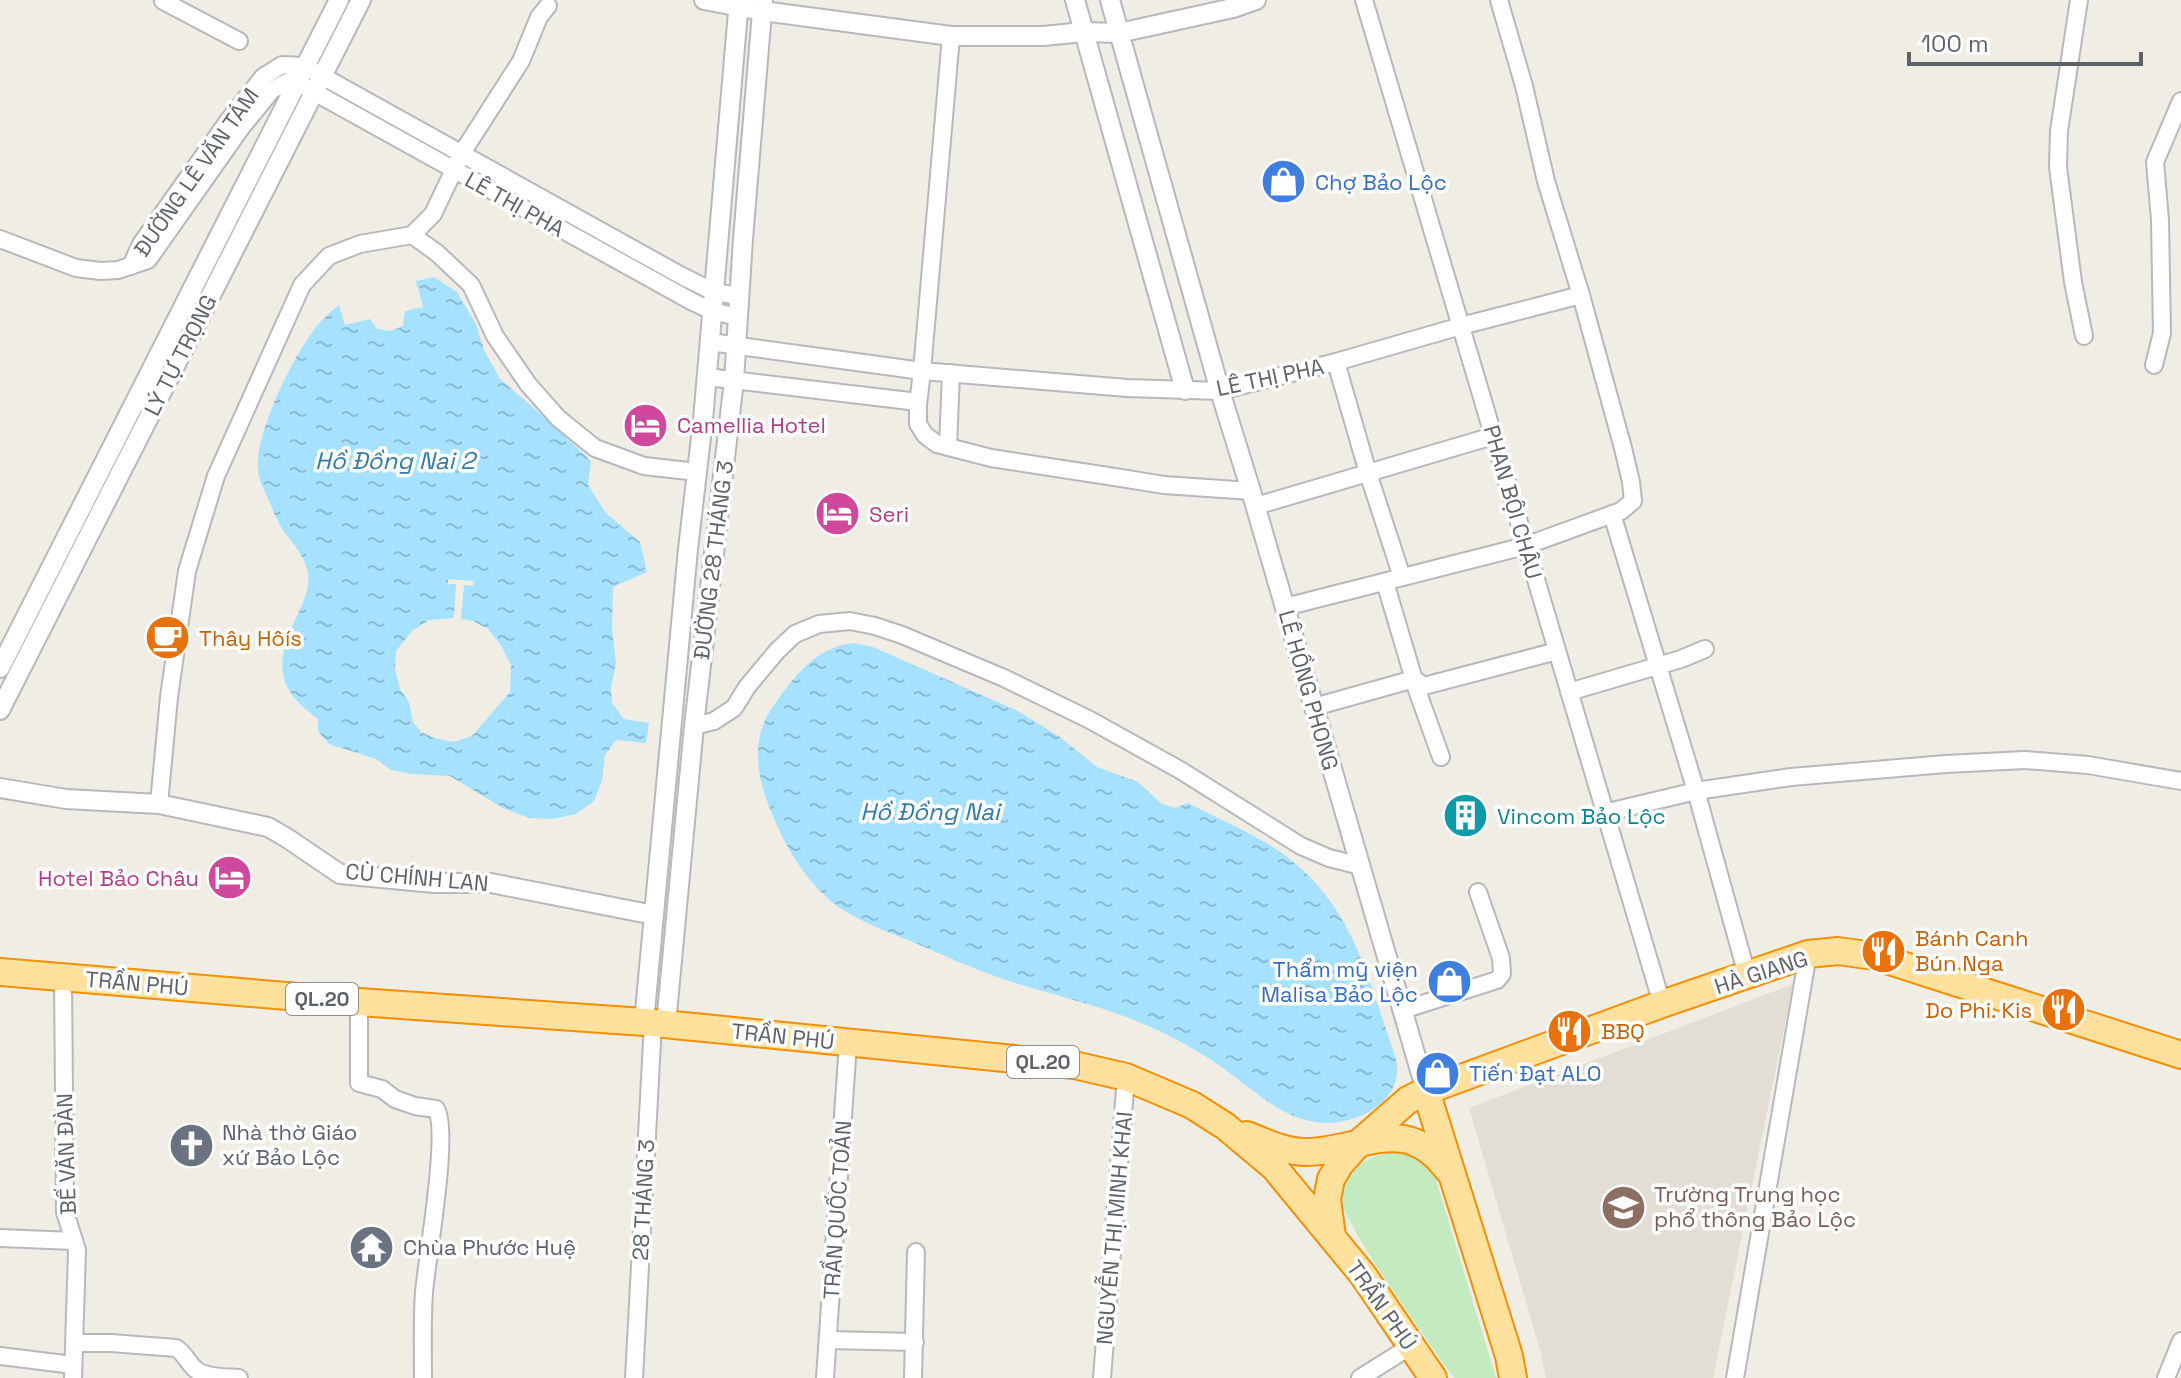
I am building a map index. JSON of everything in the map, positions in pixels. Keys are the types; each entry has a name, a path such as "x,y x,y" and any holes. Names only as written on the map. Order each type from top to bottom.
{"highway":[{"name":"HÀ GIANG","path":"1332,1237 1327,1199 1331,1179 1360,1142 1408,1100 1662,1004 1808,954 1838,951 1874,956 2181,1055"},
{"name":"TRẦN PHÚ","path":"0,972 655,1023 1074,1065 1126,1077 1192,1105 1225,1126 1274,1167 1363,1275 1433,1378"},
{"name":"LÊ HỒNG PHONG","path":"1426,1091 1509,1356 1513,1378"},
{"name":"HÀ GIANG","path":"1225,1126 1286,1150 1305,1152 1383,1138 1403,1138 1422,1145 1439,1157 1451,1173"}],"street":[{"name":"LÝ TỰ TRỌNG","path":"0,668 339,0"},
{"name":"LÝ TỰ TRỌNG","path":"0,710 361,0"},
{"path":"704,0 763,6 951,36 1119,33 1256,0"},
{"path":"1075,0 1185,390"},
{"name":"LÊ HỒNG PHONG","path":"1110,0 1220,391 1426,1091"},
{"name":"PHAN BỘI CHÂU","path":"1364,0 1662,1004"},
{"path":"1285,607 1525,546 1621,511 1633,501 1631,482 1581,295 1546,181 1524,86 1499,0"},
{"path":"2079,0 2059,131 2058,167 2073,282 2084,336"},
{"path":"163,1 239,41"},
{"name":"ĐƯỜNG 28 THÁNG 3","path":"655,1023 654,915 707,377 739,4"},
{"path":"159,804 169,697 187,571 222,465 302,285 329,256 360,244 412,235 433,214 474,131 521,61 539,17 548,6"},
{"name":"ĐƯỜNG 28 THÁNG 3","path":"655,1023 694,726 734,380 763,6"},
{"path":"951,36 918,402 918,424 925,435 937,444 991,458 1254,499 1368,473 1493,436"},
{"name":"ĐƯỜNG LÊ VĂN TÁM","path":"0,239 76,268 100,271 131,266 141,244 188,176 263,77 282,65 300,74"},
{"name":"LÊ THỊ PHA","path":"300,74 455,170 652,280 712,311 738,317"},
{"path":"318,84 462,153 680,275 714,292 739,296"},
{"path":"2154,365 2162,333 2160,220 2155,162 2181,101"},
{"path":"412,235 437,253 471,285 495,336 528,384 558,418 595,448 644,466 697,472"},
{"name":"LÊ THỊ PHA","path":"710,342 922,371 1127,388 1220,391 1581,295"},
{"path":"1336,362 1402,577"},
{"path":"948,447 951,373"},
{"path":"707,377 918,402"},
{"path":"1612,514 1696,791 1747,975"},
{"path":"688,549 713,551"},
{"path":"1385,582 1441,757"},
{"path":"694,726 714,721 734,708 747,687 795,634 819,624 850,621 875,626 1004,678 1090,720 1180,770 1301,846 1329,858 1361,866"},
{"path":"1569,692 1705,649"},
{"path":"1414,679 1424,686 1557,651"},
{"path":"1314,707 1414,679"},
{"path":"1604,813 1696,791 1791,777 1946,764 2025,760 2088,765 2181,781"},
{"name":"CÙ CHÍNH LAN","path":"0,788 66,799 159,804 268,827 340,874 434,883 491,883 654,915"},
{"path":"1403,1010 1497,980 1502,974 1501,958 1478,892"},
{"path":"1735,1378 1808,954"},
{"name":"BẾ VĂN ĐÀN","path":"63,977 65,1212 77,1250 73,1372"},
{"path":"359,1002 359,1083 382,1089 395,1099 415,1106 436,1109 441,1119 424,1292 423,1378"},
{"name":"28 THÁNG 3","path":"634,1378 655,1023"},
{"name":"TRẦN QUỐC TOẢN","path":"825,1378 848,1043"},
{"name":"NGUYỄN THỊ MINH KHAI","path":"1102,1378 1126,1077"},
{"path":"0,1238 74,1241"},
{"path":"913,1378 916,1252"},
{"path":"829,1340 915,1342"},
{"path":"2166,1378 2181,1341"},
{"path":"74,1343 176,1348 183,1352 196,1371 239,1378"},
{"path":"1360,1378 1411,1346"},
{"path":"0,1356 73,1372"}],"shaded area":[{"name":"Trường Trung học phổ thông Bảo Lộc","path":"1793,984 1713,1378 1546,1378 1469,1108"}],"green space":[{"path":"1401,1150 1412,1153 1433,1170 1496,1378 1454,1378 1370,1256 1344,1208 1340,1194 1347,1176 1372,1158"}],"water":[{"name":"Hồ Đồng Nai 2","path":"434,277 457,292 476,324 484,350 500,379 591,461 588,485 605,512 640,542 647,572 613,587 612,629 616,663 611,688 612,703 624,719 649,723 646,743 616,740 605,755 602,780 594,801 576,814 553,819 529,818 503,808 450,776 391,770 376,759 329,744 318,731 318,719 294,697 283,675 284,650 305,598 308,574 301,555 277,520 259,474 259,455 270,414 289,371 321,321 339,305 345,325 370,319 377,329 391,331 403,326 405,311 423,307 416,281","holes":["448,579 474,581 473,586 464,585 461,619 488,629 500,644 511,665 510,692 472,736 454,742 421,732 413,722 409,702 400,689 395,669 396,651 412,631 429,620 454,618 456,584 448,584"]},
{"name":"Hồ Đồng Nai","path":"854,643 873,647 1018,711 1060,737 1097,767 1138,782 1162,804 1175,808 1188,803 1254,836 1291,860 1331,902 1346,926 1369,978 1396,1059 1397,1075 1385,1100 1360,1116 1345,1121 1315,1122 1290,1115 1200,1053 1153,1028 973,968 871,925 832,902 802,869 779,829 760,777 759,742 766,719 797,675 828,650"}],"place":[{"name":"Chợ Bảo Lộc","path":"1284,182"},
{"name":"Camellia Hotel","path":"646,425"},
{"name":"Seri","path":"838,514"},
{"name":"Thây Hôís","path":"168,638"},
{"name":"Vincom Bảo Lộc","path":"1466,816"},
{"name":"Hotel Bảo Châu","path":"230,878"},
{"name":"Bánh Canh Bún Nga","path":"1884,951"},
{"name":"Thẩm mỹ viện Malisa Bảo Lộc","path":"1449,982"},
{"name":"Do Phi. Kis","path":"2063,1010"},
{"name":"BBQ","path":"1570,1031"},
{"name":"Tiến Đạt ALO","path":"1438,1073"},
{"name":"Nhà thờ Giáo xứ Bảo Lộc","path":"191,1145"},
{"name":"Trường Trung học phổ thông Bảo Lộc","path":"1623,1207"},
{"name":"Chùa Phước Huệ","path":"372,1247"}]}
